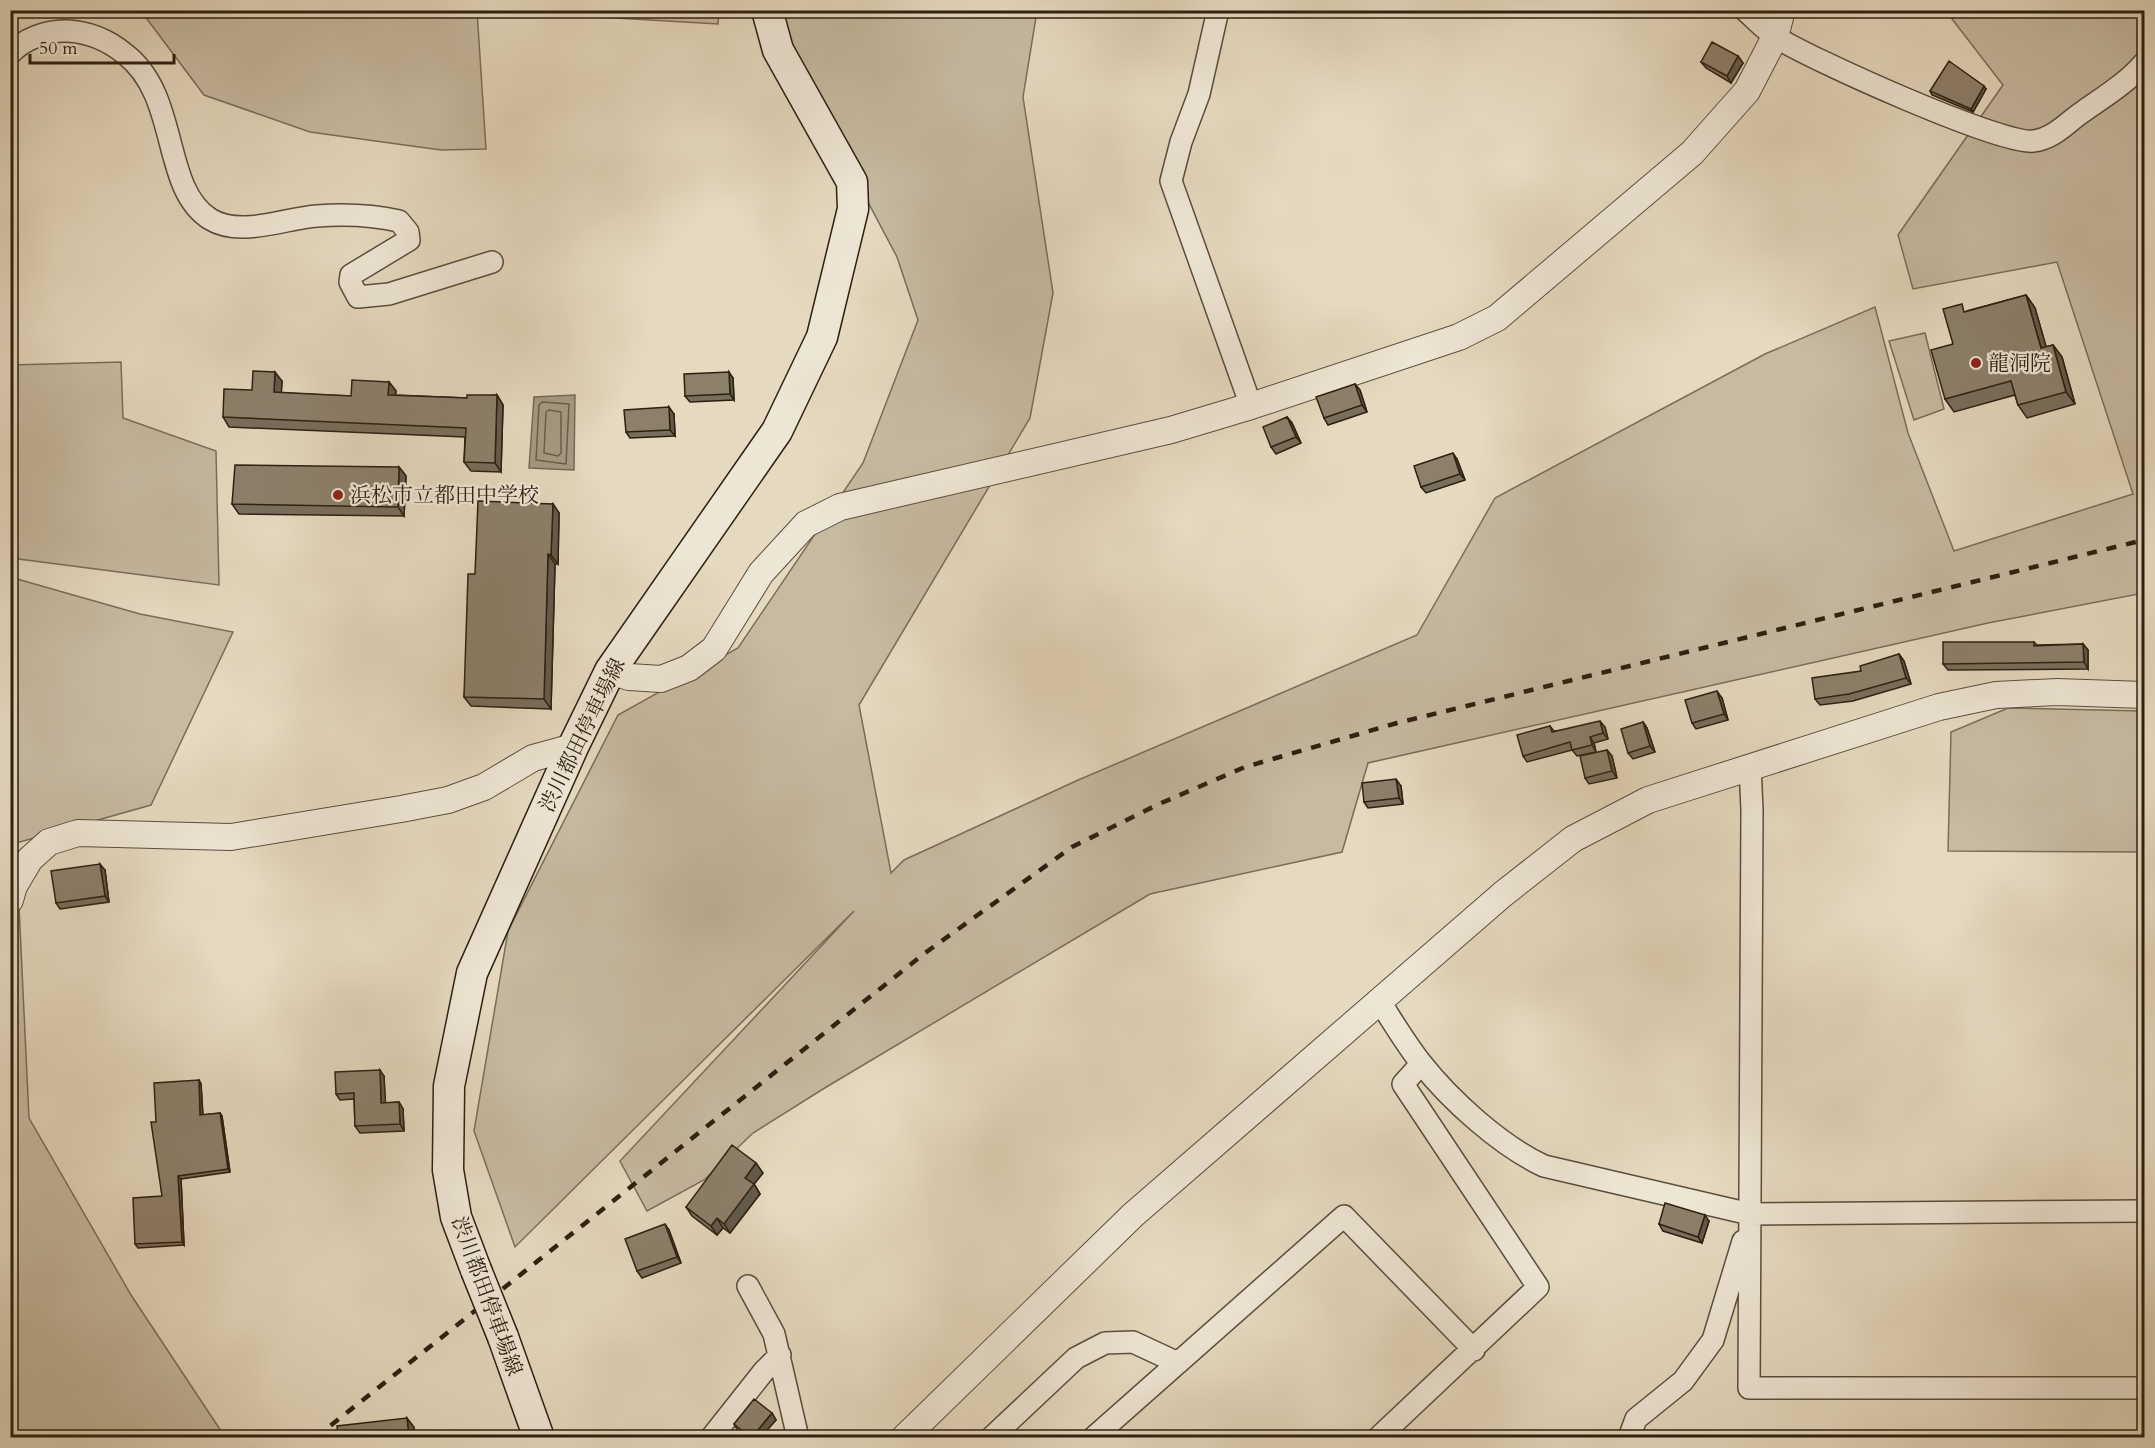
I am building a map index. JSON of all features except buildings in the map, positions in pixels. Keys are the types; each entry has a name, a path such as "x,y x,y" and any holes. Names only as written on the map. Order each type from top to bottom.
{"main road":[{"name":"渋川都田停車場線","path":"539,1437 456,1217 448,1170 449,1086 472,973 573,747 610,671 777,431 822,337 853,209 852,182 778,50 767,10"}],"street":[{"path":"1218,10 1199,94 1181,142 1171,181 1251,406"},
{"path":"1744,10 1775,37 1974,128 2032,142 2065,128 2082,112 2106,98 2145,63"},
{"path":"610,671 629,677 661,679 689,669 714,649 761,573 806,524 840,507 1171,430 1459,337 1497,318 1692,153 1747,91 1775,37 1782,10"},
{"path":"10,54 23,44 51,30 76,31 98,36 140,65 153,85 164,110 181,177 196,208 212,219 226,225 247,226 315,216 349,214 399,221 408,232 409,240 351,275 350,282 358,297 389,294 492,262"},
{"path":"904,1437 1133,1215 1503,894 1573,839 1648,800 1939,707 1996,695 2057,692 2145,695"},
{"path":"10,900 14,886 30,859 49,842 78,833 231,837 400,809 448,800 484,787 534,758 573,747"},
{"path":"1750,766 1749,1388 2145,1388"},
{"path":"1380,1002 1421,1064 1484,1127 1526,1157 1544,1166 1750,1214 2145,1211"},
{"path":"1378,1437 1474,1350 1538,1287 1403,1084 1421,1064"},
{"path":"1629,1437 1636,1419 1683,1381 1713,1340 1750,1214"},
{"path":"1093,1437 1344,1216 1474,1350"},
{"path":"748,1286 774,1334 798,1437"},
{"path":"991,1437 1076,1358 1105,1342 1133,1342 1178,1363"},
{"path":"711,1437 764,1371 780,1355"}],"shaded area":[{"path":"719,10 718,24 496,11"},
{"path":"141,11 477,11 486,149 441,150 310,132 204,95"},
{"path":"767,11 1037,11 1023,97 1053,293 1030,418 859,705 891,873 904,860 1076,781 1417,635 1495,498 1765,354 1875,307 1908,433 1954,551 2133,494 2057,262 1913,289 1898,235 2003,85 1952,19 1957,11 2144,11 2144,593 1988,623 1368,763 1342,852 1150,894 753,1133 704,1180 647,1211 620,1161 854,911 515,1247 474,1131 508,931 618,715 738,648 863,463 918,320 897,257"},
{"path":"1925,333 1944,409 1914,420 1889,341"},
{"path":"121,362 123,418 216,451 219,585 11,558 11,365"},
{"path":"10,577 140,614 233,632 151,805 16,843 29,1118 131,1295 225,1437 11,1437"},
{"path":"2008,708 2144,711 2144,852 1948,851 1951,732"}],"water":[{"path":"575,395 574,470 529,468 534,397"}],"railway":[{"path":"315,1438 925,953 1072,847 1159,804 1245,767 1397,723 2144,540"}],"place":[{"name":"龍洞院","path":"1976,363"},
{"name":"浜松市立都田中学校","path":"338,495"}]}
